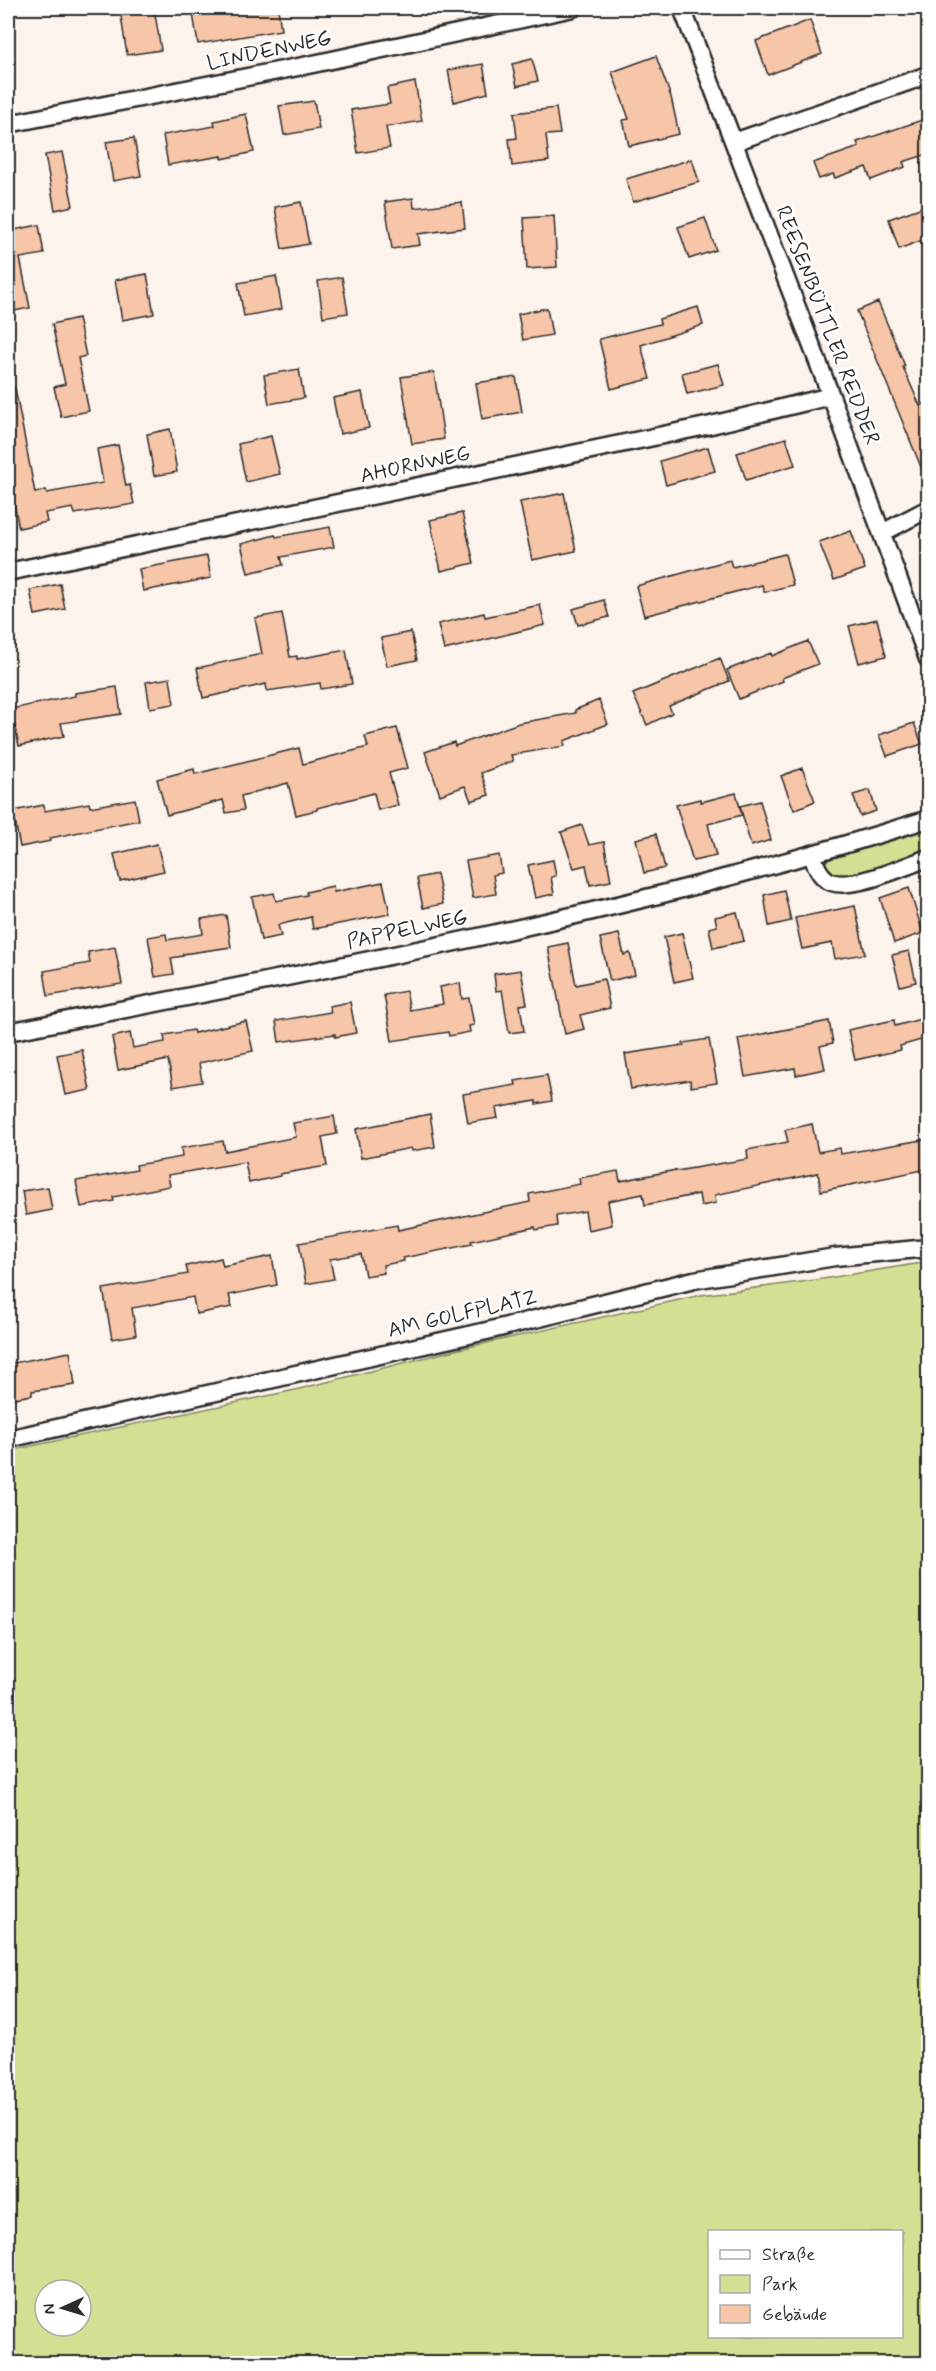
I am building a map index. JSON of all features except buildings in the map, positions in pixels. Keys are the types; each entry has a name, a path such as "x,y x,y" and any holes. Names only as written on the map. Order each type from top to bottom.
{"street":[{"name":"LINDENWEG","path":"8,124 314,64 573,8"},
{"name":"REESENBÜTTLER REDDER","path":"682,8 831,396 928,659"},
{"path":"734,142 928,75"},
{"name":"AHORNWEG","path":"8,572 711,425 831,396"},
{"path":"882,533 928,509"},
{"name":"PAPPELWEG","path":"8,1032 487,936 669,894 745,871 812,855 928,819"},
{"path":"812,855 817,868 826,879 836,884 864,880 928,858"},
{"name":"AM GOLFPLATZ","path":"8,1438 480,1333 694,1280 835,1257 928,1248"}],"green space":[{"path":"928,829 928,850 845,878 838,879 824,866 825,862 830,859"},
{"path":"928,1262 928,2363 8,2363 8,1451 295,1390 455,1350 701,1295"}]}
